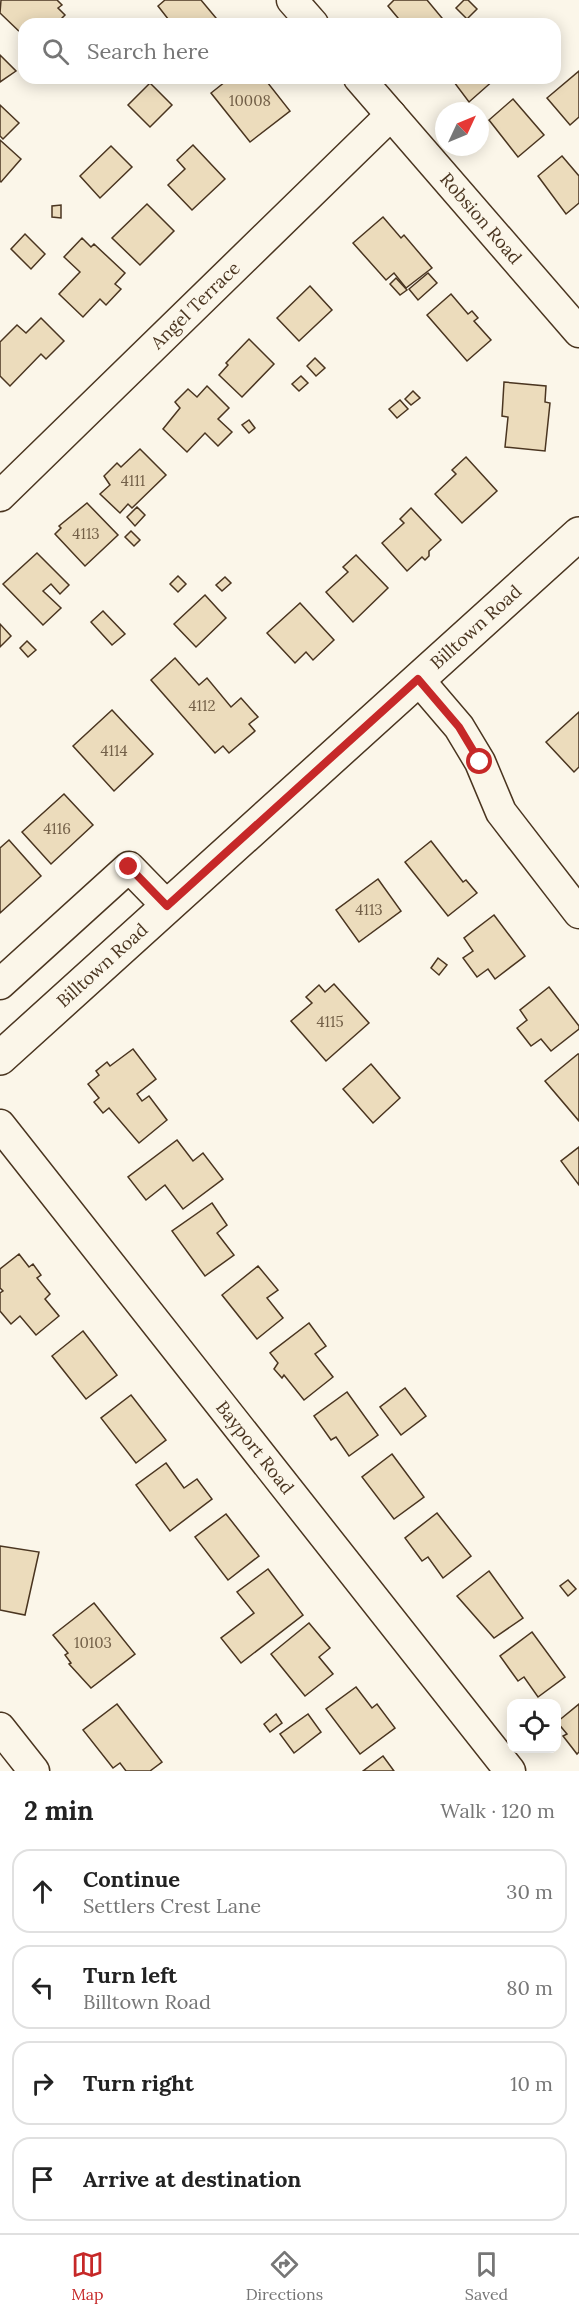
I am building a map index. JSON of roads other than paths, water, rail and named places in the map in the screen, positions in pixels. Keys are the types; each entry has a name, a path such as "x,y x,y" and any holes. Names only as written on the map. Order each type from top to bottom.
{"main road":[{"name":"Billtown Road","path":"0,1058 579,534"}],"street":[{"path":"292,0 308,18"},
{"name":"Robsion Road","path":"364,84 579,332"},
{"name":"Angel Terrace","path":"0,496 391,115"},
{"path":"418,679 459,727 480,762 501,812 579,913"},
{"path":"0,984 129,867 167,906"},
{"name":"Bayport Road","path":"0,1125 510,1771"},
{"path":"0,1728 34,1771"}]}
